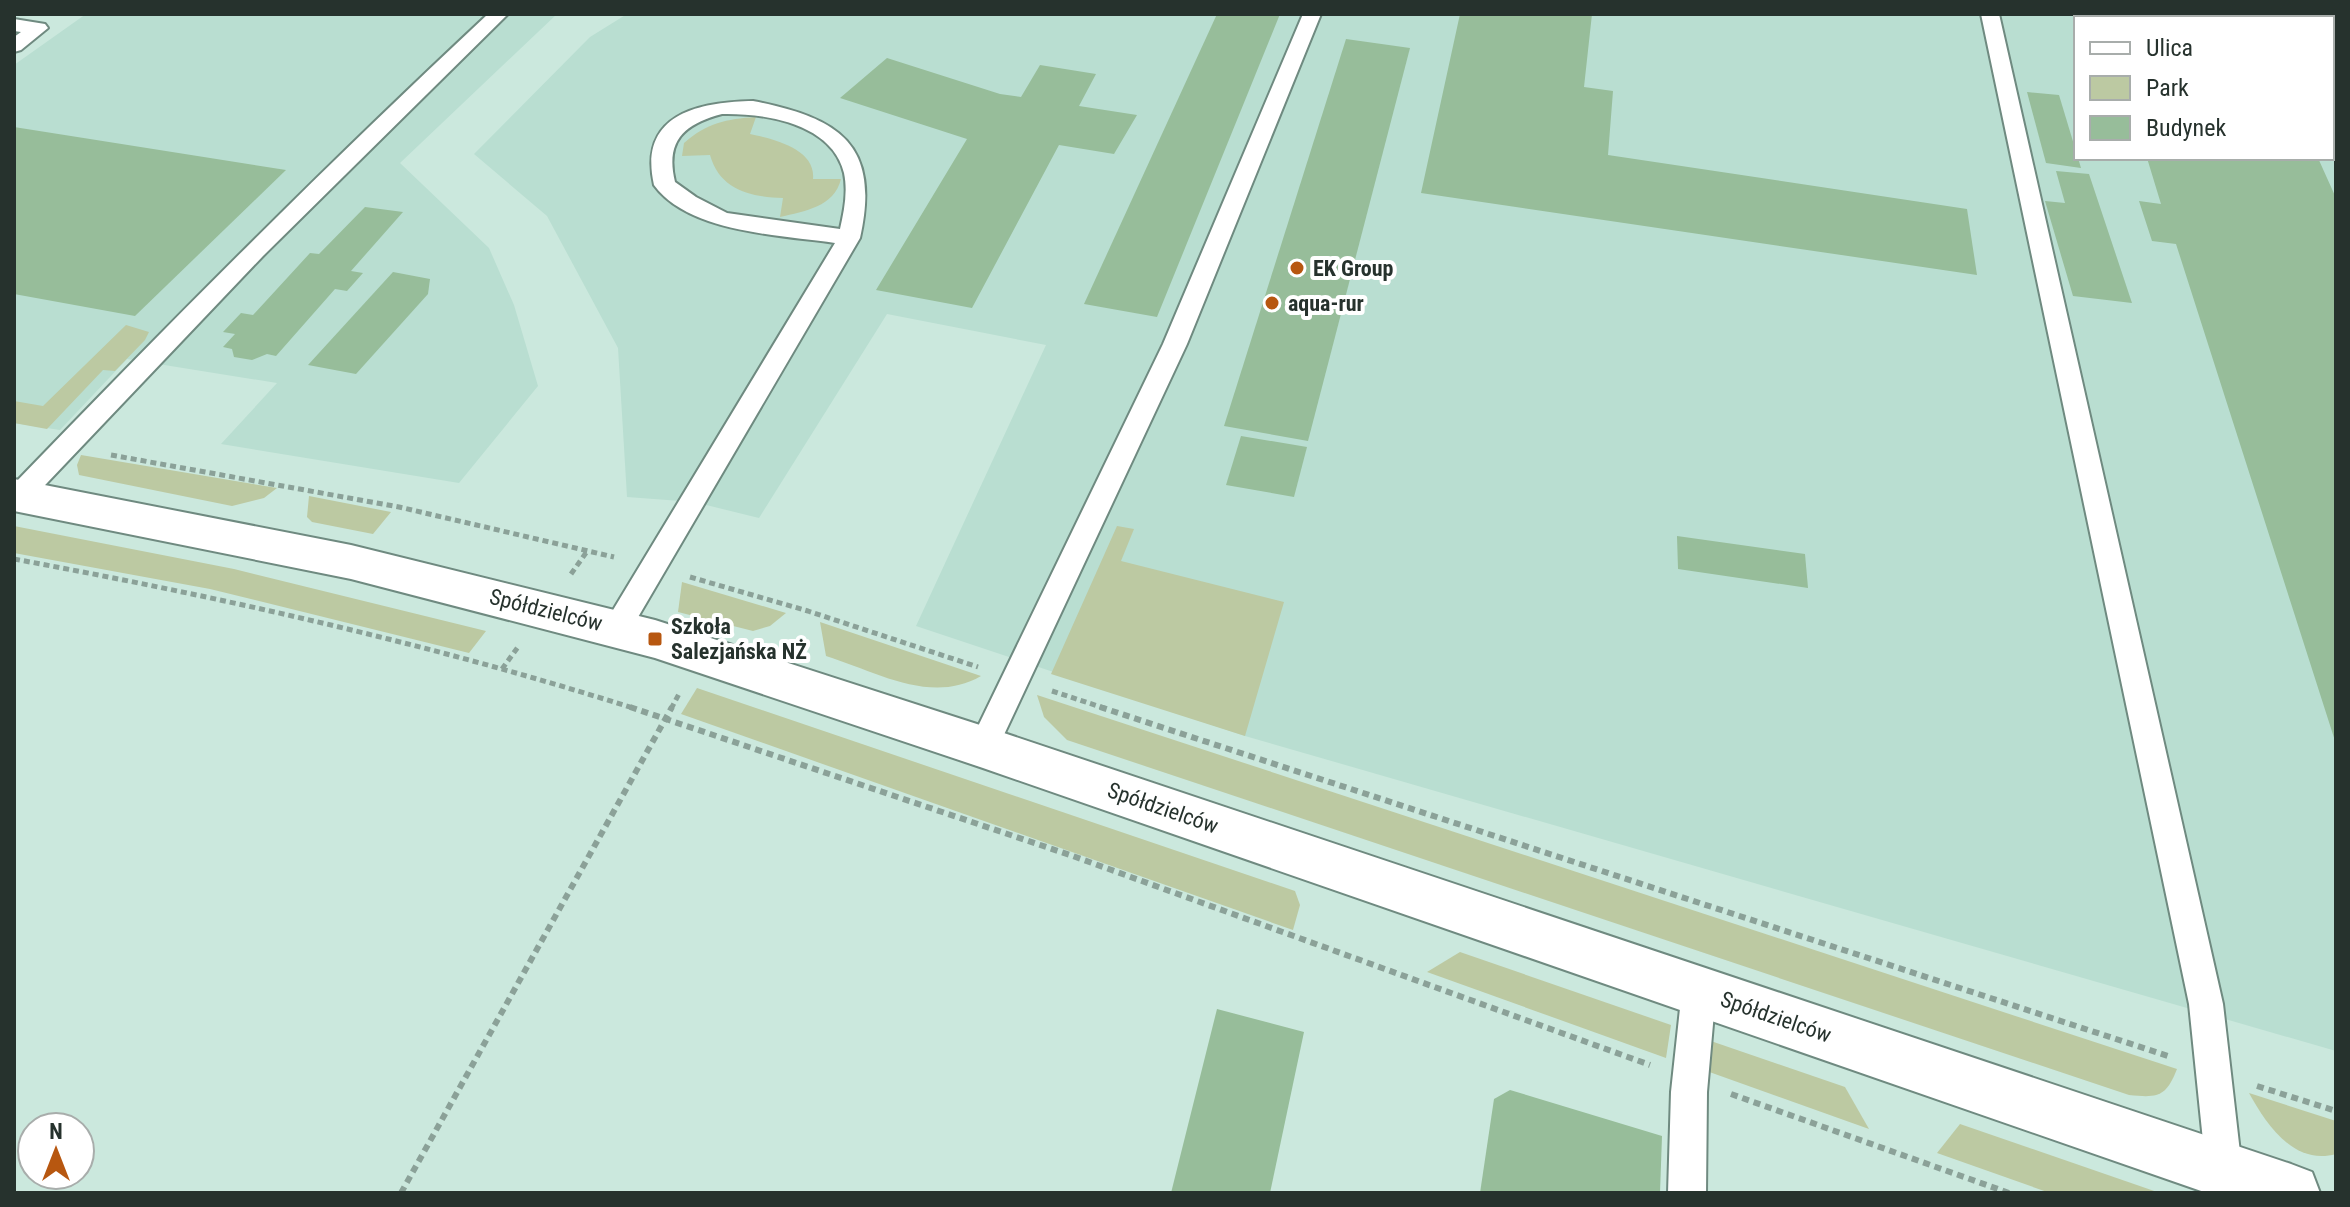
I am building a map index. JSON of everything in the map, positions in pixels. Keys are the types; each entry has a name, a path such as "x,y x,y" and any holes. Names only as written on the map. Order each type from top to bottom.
{"street":[{"name":"Spółdzielców","path":"16,496 308,553 617,628 703,654 2291,1193"}],"lane":[{"path":"16,496 406,100 499,14"},
{"path":"983,747 1175,344 1312,14"},
{"path":"1990,14 2206,1004 2224,1170"},
{"path":"14,25 38,28 14,46"},
{"path":"617,628 849,238 856,207 852,165 832,136 801,119 770,108 718,110 693,116 671,130 659,157 665,185 688,202 722,219 849,238"},
{"path":"1687,1193 1690,1079 1699,990"}],"path":[{"path":"65,447 369,501 656,567 808,611 2336,1111"},
{"path":"14,559 206,595 330,624 481,662 749,743 2009,1193"},
{"path":"401,1193 703,654"}],"shaded area":[{"path":"86,14 557,14 400,163 489,248 514,305 538,386 459,483 221,444 277,383 127,359 60,430 14,423 14,65"},
{"path":"627,14 2336,14 2336,1051 1245,736 916,626 1046,345 887,314 759,518 694,502 627,497 618,348 547,216 474,154 590,37"}],"green space":[{"path":"756,117 750,134 792,147 801,153 808,160 813,179 841,179 832,196 817,206 780,217 783,198 759,196 729,184 710,155 682,156 684,143 701,131 726,121"},
{"path":"126,325 149,332 115,371 103,370 47,429 14,423 14,401 43,406"},
{"path":"81,455 277,488 264,498 232,506 79,475 77,465"},
{"path":"309,496 391,512 373,534 312,522 307,517"},
{"path":"14,526 234,569 486,631 469,653 210,589 14,553"},
{"path":"1117,526 1134,529 1121,561 1284,602 1245,736 1051,674"},
{"path":"682,582 786,613 770,626 753,631 678,612"},
{"path":"820,622 981,676 962,684 943,687 923,687 884,677 826,656"},
{"path":"697,688 1295,891 1300,905 1293,930 681,714"},
{"path":"1037,695 2177,1069 2160,1094 2129,1095 1067,740 1044,717"},
{"path":"1460,952 1671,1025 1666,1058 1427,972"},
{"path":"1705,1039 1845,1087 1869,1129 1701,1069"},
{"path":"2249,1093 2336,1121 2336,1154 2307,1154 2294,1148 2273,1129"},
{"path":"1960,1124 2160,1193 2050,1193 1937,1153"}],"building":[{"path":"1217,14 1280,14 1157,317 1084,304"},
{"path":"1460,14 1592,14 1584,87 1613,91 1608,155 1967,209 1977,275 1421,193"},
{"path":"2101,14 2317,16 2102,16"},
{"path":"2334,18 2336,18 2334,66"},
{"path":"1346,39 1410,48 1308,441 1224,426"},
{"path":"887,58 1000,94 1021,97 1040,65 1096,74 1079,106 1137,115 1114,154 1059,145 972,308 876,290 967,139 840,98"},
{"path":"2027,92 2059,95 2074,145 2074,160 2079,160 2081,168 2046,163"},
{"path":"14,127 286,170 135,316 14,294"},
{"path":"2148,160 2319,160 2336,198 2336,744 2176,244 2152,241 2139,201 2161,204"},
{"path":"2056,171 2089,174 2132,303 2073,296 2045,201 2065,203"},
{"path":"365,207 403,212 351,271 363,273 347,291 335,289 276,356 267,354 252,360 234,357 232,349 223,347 235,334 223,332 241,313 253,315 310,253 319,254"},
{"path":"393,272 430,279 428,294 356,374 308,365"},
{"path":"1241,436 1307,447 1294,497 1226,485"},
{"path":"1677,536 1805,554 1808,588 1678,569"},
{"path":"1217,1009 1304,1032 1270,1193 1171,1193"},
{"path":"1510,1090 1662,1136 1660,1193 1480,1193 1494,1099"}],"place":[{"name":"EK Group","path":"1297,268"},
{"name":"aqua-rur","path":"1272,303"},
{"name":"Szkoła Salezjańska NŻ","path":"655,639"}]}
